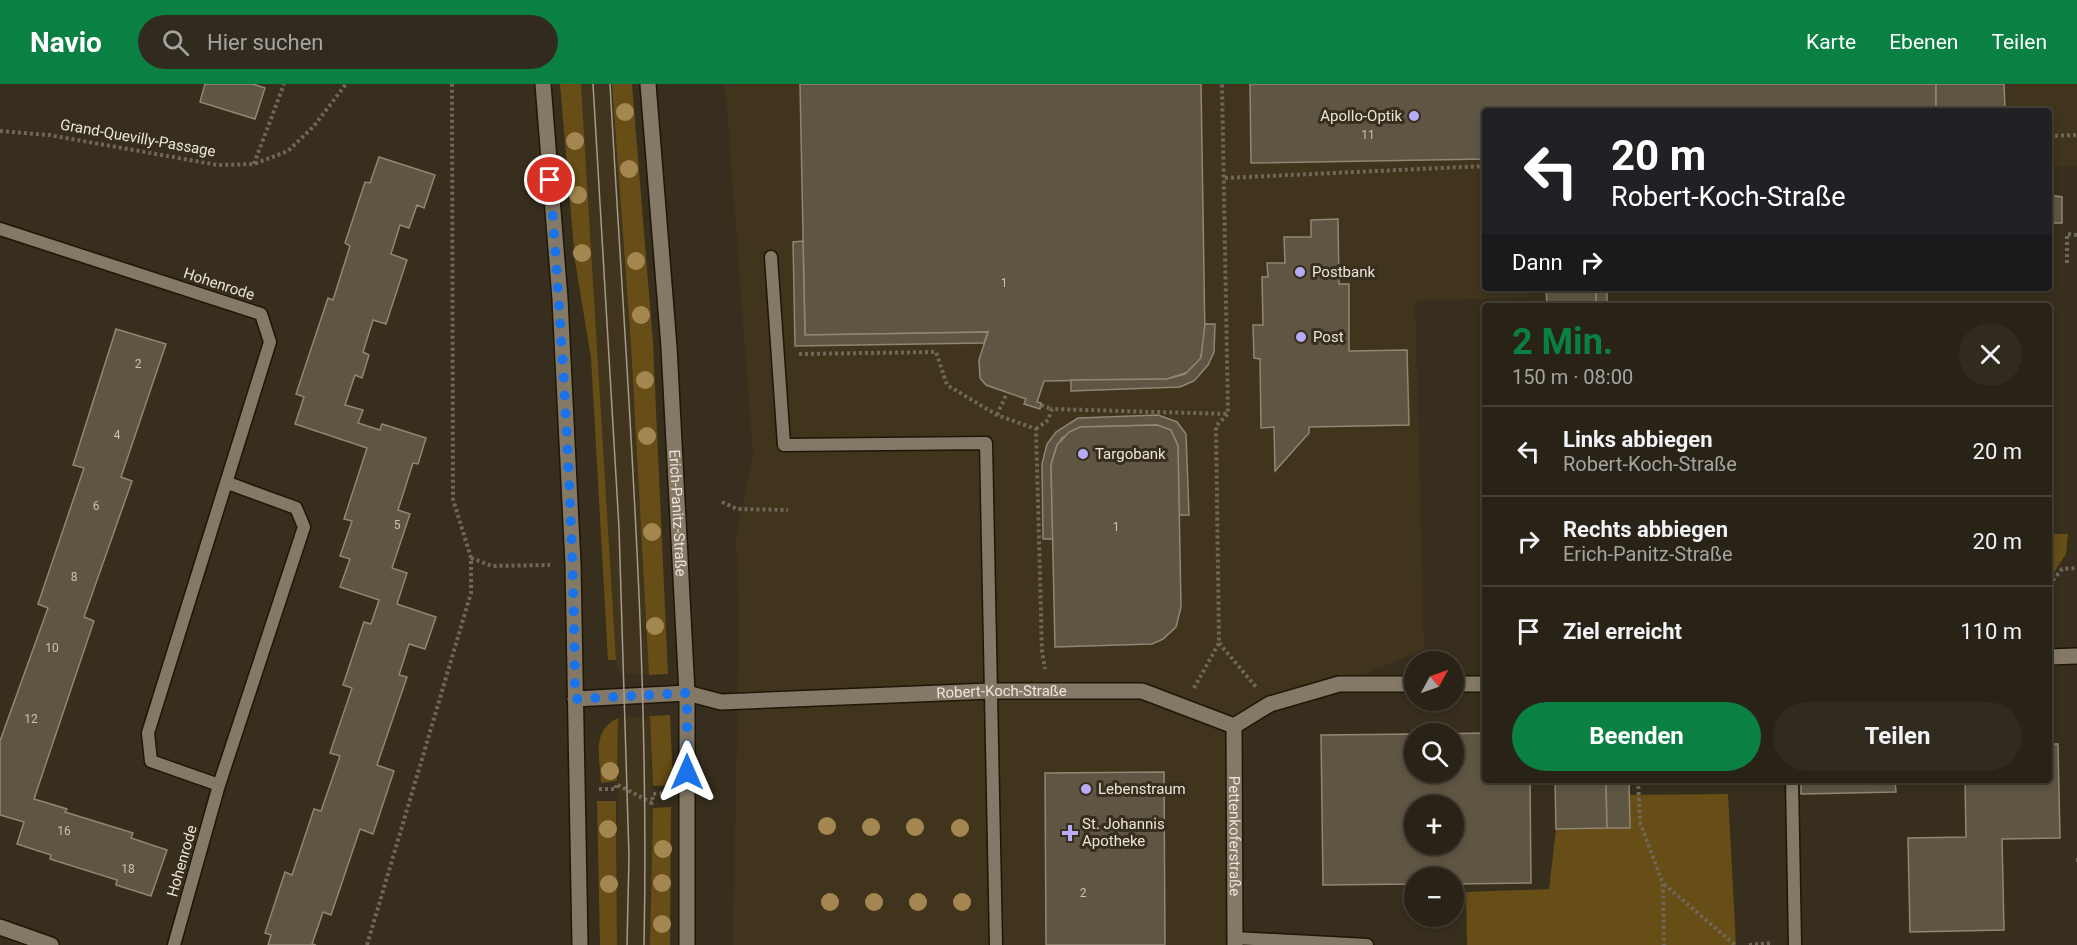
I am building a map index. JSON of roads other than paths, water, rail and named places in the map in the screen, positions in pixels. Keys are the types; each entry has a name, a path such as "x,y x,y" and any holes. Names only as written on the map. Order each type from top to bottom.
{"main road":[{"path":"543,84 560,299 573,564 580,945"},
{"name":"Erich-Panitz-Straße","path":"648,84 669,347 687,693 687,945"},
{"path":"2052,657 2077,656"},
{"path":"1234,726 1270,704 1339,684 1404,684"},
{"path":"1464,684 1482,684"},
{"name":"Robert-Koch-Straße","path":"575,699 687,693 721,702 990,691 1142,691 1234,726"},
{"name":"Pettenkoferstraße","path":"1234,726 1235,941"},
{"path":"0,927 51,945"}],"lane":[{"name":"Hohenrode","path":"0,229 261,314 270,342 228,483 148,733 151,761 219,785"},
{"path":"771,257 784,445 986,443 996,945"},
{"name":"Hohenrode","path":"174,945 219,785 304,526 296,508 228,483"},
{"path":"1792,783 1795,945"},
{"path":"1235,941 1367,945"}],"tram line":[{"path":"593,84 619,528 629,857 627,945"},
{"path":"610,84 640,622 645,837 644,945"}],"place":[{"name":"Apollo-Optik","path":"1414,116"},
{"name":"Postbank","path":"1300,272"},
{"name":"Post","path":"1301,337"},
{"name":"Targobank","path":"1083,454"},
{"name":"Lebenstraum","path":"1086,789"},
{"name":"St. Johannis Apotheke","path":"1070,833"}]}
